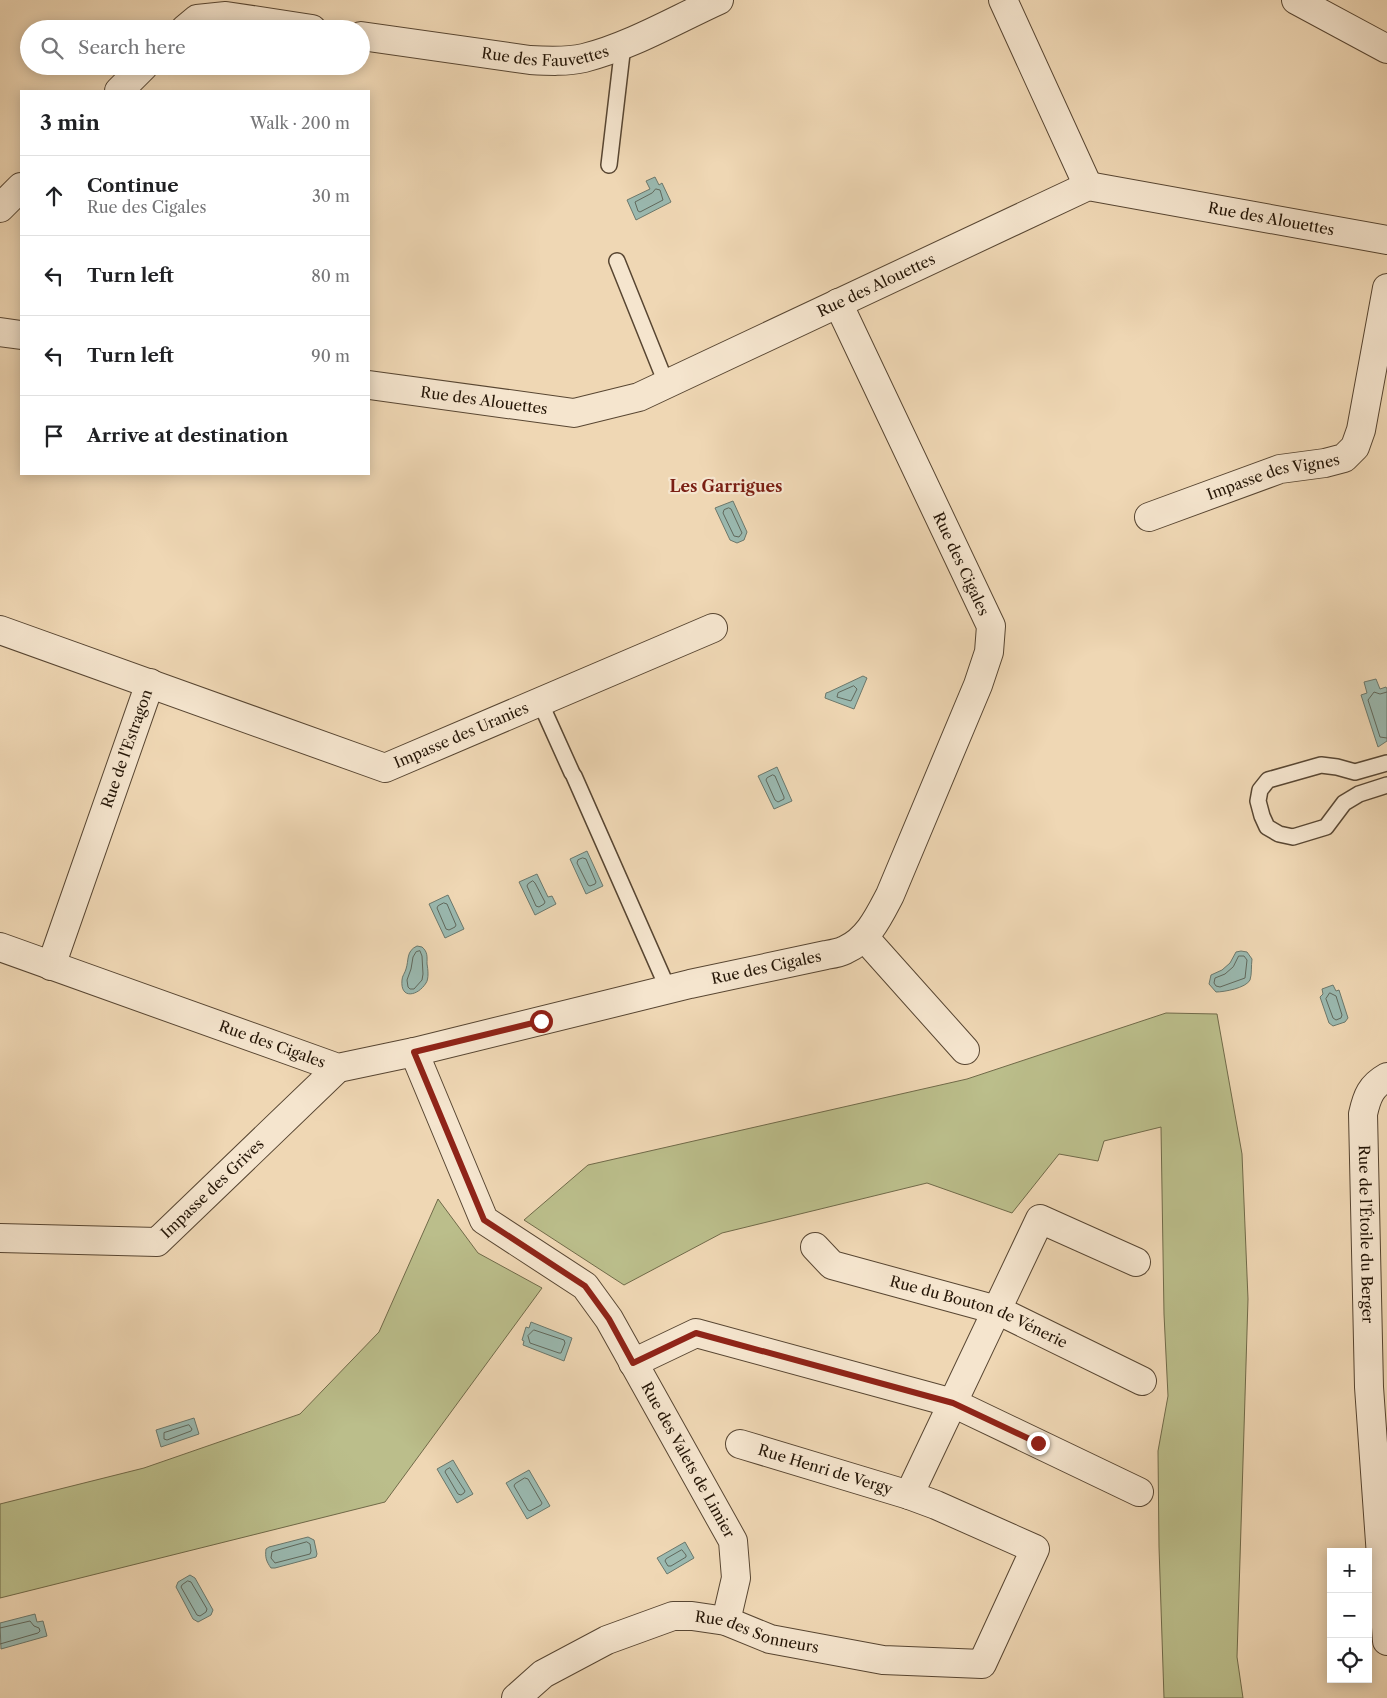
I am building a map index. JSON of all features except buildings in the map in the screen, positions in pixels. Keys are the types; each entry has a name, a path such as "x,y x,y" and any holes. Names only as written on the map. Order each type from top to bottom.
{"street":[{"name":"Rue des Fauvettes","path":"370,37 530,60 558,61 584,58 624,44 718,0"},
{"path":"1003,0 1088,186"},
{"path":"1296,0 1387,49"},
{"path":"196,20 226,16 252,20"},
{"path":"120,90 135,75"},
{"name":"Rue des Alouettes","path":"370,384 574,413 639,397 1088,186 1387,240"},
{"path":"0,208 20,188"},
{"name":"Impasse des Vignes","path":"1149,517 1280,469 1325,463 1344,458 1355,447 1362,430 1387,288"},
{"name":"Rue des Cigales","path":"0,947 338,1068 414,1052 668,989 845,950 864,937 878,919 890,895 978,685 989,652 990,626 838,303"},
{"path":"0,332 20,335"},
{"name":"Impasse des Uranies","path":"150,683 385,768 713,628"},
{"name":"Rue de l'Estragon","path":"0,630 150,683 51,966"},
{"path":"864,937 965,1050"},
{"name":"Rue des Valets de Limier","path":"414,1052 484,1220 585,1286 609,1319 733,1541 736,1578 726,1621"},
{"name":"Impasse des Grives","path":"0,1238 157,1242 338,1068"},
{"name":"Rue de l'Étoile du Berger","path":"1387,1077 1376,1083 1366,1098 1363,1114 1369,1388 1387,1642"},
{"name":"Rue Henri de Vergy","path":"909,1495 1040,1219 1136,1262"},
{"name":"Rue du Bouton de Vénerie","path":"815,1247 832,1265 997,1310 1142,1381"},
{"path":"633,1363 696,1333 953,1403 1139,1492"},
{"name":"Rue Henri de Vergy","path":"740,1444 909,1495 936,1505 1034,1549 998,1632"},
{"name":"Rue des Sonneurs","path":"516,1698 543,1674 607,1640 673,1616 692,1616 726,1621 770,1638 883,1660 982,1664 998,1632"}],"lane":[{"path":"609,165 624,44"},
{"path":"617,261 666,383"},
{"path":"540,702 668,989"},
{"path":"1387,763 1355,772 1321,765 1268,780 1260,790 1258,801 1267,827 1278,834 1293,837 1326,827 1344,803 1359,794 1387,785"}],"green space":[{"path":"1166,1013 1217,1014 1242,1154 1248,1299 1237,1657 1243,1698 1164,1698 1158,1451 1168,1396 1164,1314 1161,1127 1104,1141 1098,1161 1059,1154 1012,1213 927,1183 722,1233 624,1285 524,1220 588,1165 967,1079"},
{"path":"438,1199 478,1253 542,1288 385,1502 0,1598 0,1504 144,1468 300,1414 379,1332"}],"water":[{"path":"655,177 659,185 662,183 671,202 636,220 627,200 650,189 646,181"},
{"path":"733,501 747,532 744,540 737,543 730,540 715,508"},
{"path":"863,676 867,678 854,709 825,698 826,693"},
{"path":"1376,679 1380,689 1386,687 1387,689 1387,741 1378,747 1361,695 1367,693 1364,682"},
{"path":"777,767 792,801 774,809 758,776"},
{"path":"587,851 603,886 586,894 570,859"},
{"path":"537,874 548,897 552,896 556,904 535,915 519,882"},
{"path":"448,895 464,929 445,938 429,904"},
{"path":"417,946 422,947 426,953 428,979 419,991 410,994 404,991 402,979 409,953"},
{"path":"1236,952 1247,952 1252,959 1250,980 1240,987 1216,992 1209,984 1211,975 1222,970 1230,963"},
{"path":"1333,985 1336,991 1339,990 1348,1018 1345,1022 1333,1026 1329,1023 1320,997 1323,994 1322,989"},
{"path":"531,1322 572,1338 564,1361 523,1345 524,1341 522,1340 526,1327 529,1328"},
{"path":"194,1418 199,1434 161,1447 156,1430"},
{"path":"453,1460 473,1494 457,1503 437,1469"},
{"path":"529,1470 550,1506 527,1519 506,1483"},
{"path":"308,1537 314,1540 316,1557 271,1568 266,1559 266,1549"},
{"path":"685,1542 694,1558 667,1574 657,1558"},
{"path":"190,1575 195,1578 213,1610 211,1615 198,1622 193,1619 176,1587 178,1582"},
{"path":"35,1614 37,1622 43,1621 47,1636 1,1649 0,1623"}],"district":[{"name":"Les Garrigues","path":"726,486"}],"route":[{"path":"541,1021 414,1052 484,1220 585,1286 609,1319 633,1363 696,1333 953,1403 1038,1443"}]}
